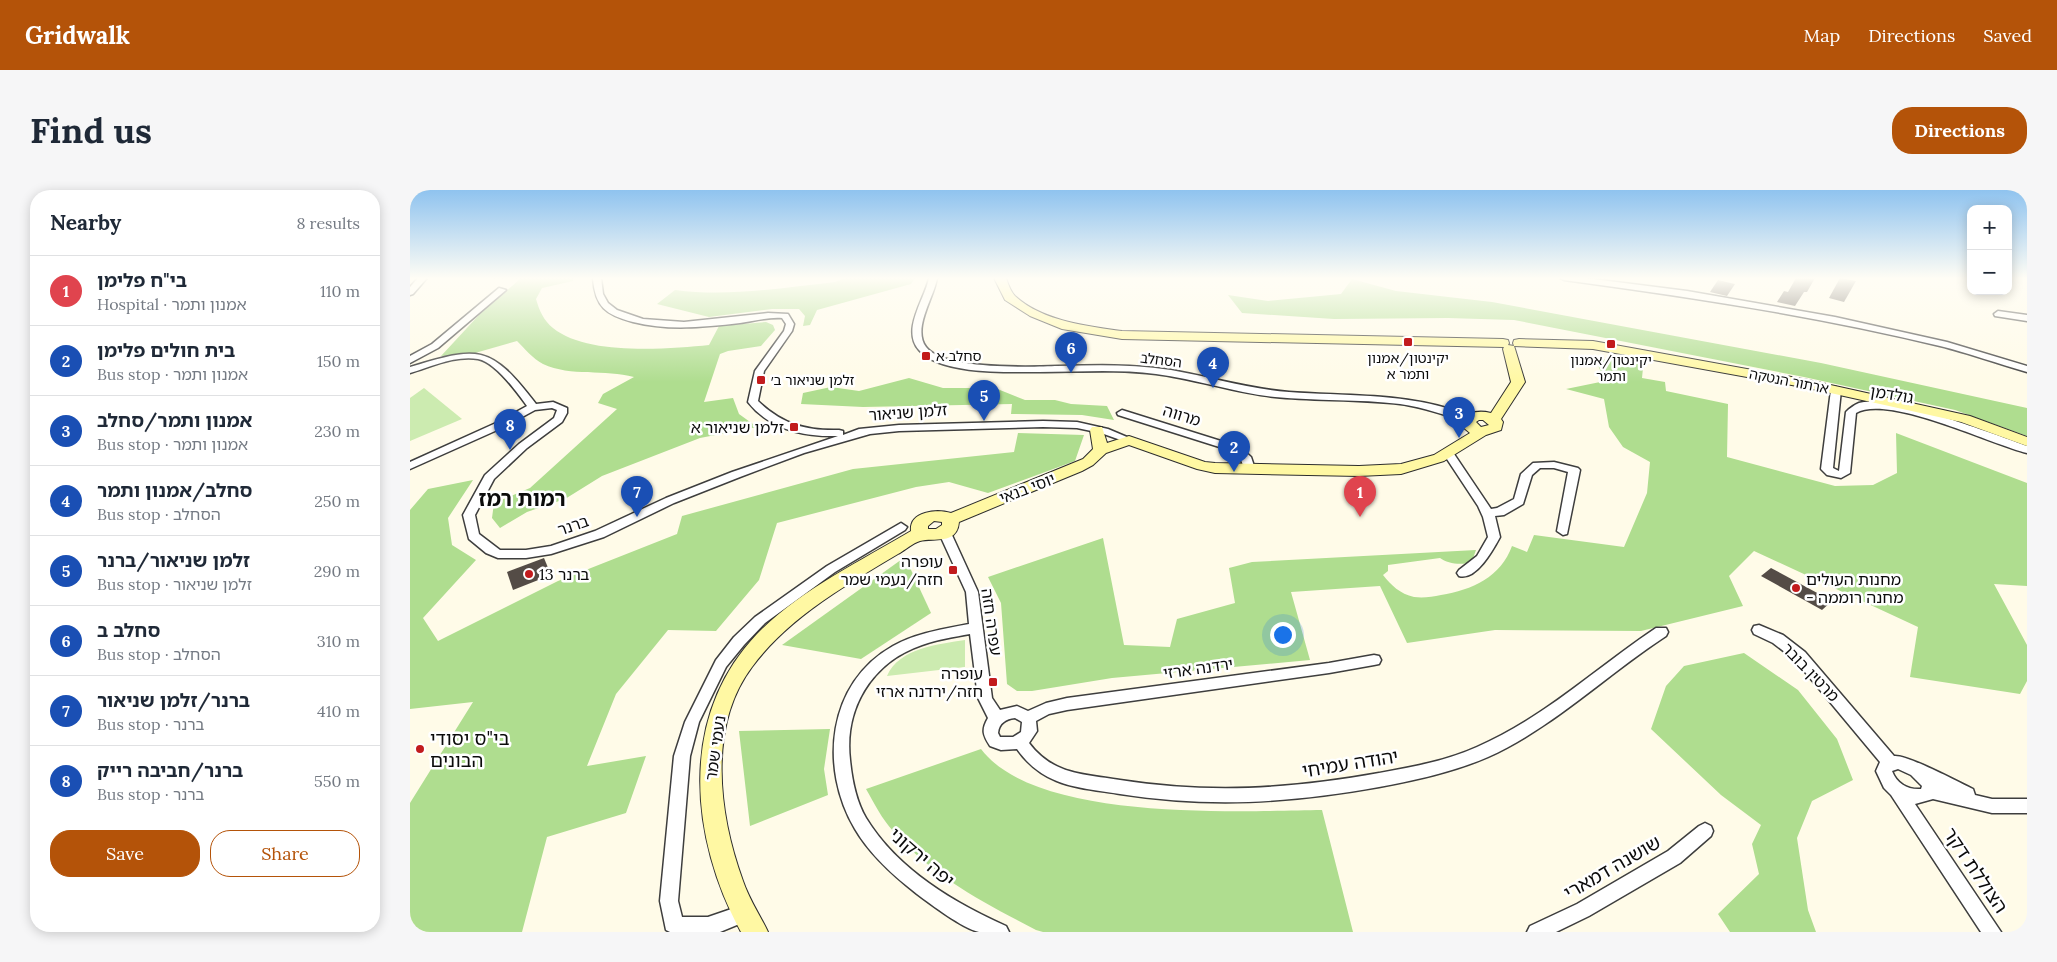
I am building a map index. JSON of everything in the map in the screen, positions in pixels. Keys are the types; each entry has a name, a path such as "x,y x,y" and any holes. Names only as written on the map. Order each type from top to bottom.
{"street":[{"path":"410,360 435,346 475,313"},
{"name":"זלמן שניאור","path":"615,313 644,323 674,326 767,316 785,316 790,324 788,331 759,369 753,387 753,402 778,424 807,433 866,432 899,428 994,424 1077,425 1129,440"},
{"name":"הסחלב","path":"922,313 918,326 921,347 934,356 959,365 1013,369 1155,371 1252,392 1400,401 1439,408 1481,423"},
{"name":"ארתור הנטקה","path":"1032,313 1066,326 1122,335 1470,342 1513,349 1545,343 1593,344 1836,390 1965,419 2027,442"},
{"path":"1793,313 1944,344 2011,365 2027,367"},
{"path":"1998,314 2027,318"},
{"path":"1129,440 1202,466 1249,469 1382,470 1415,466 1448,453 1481,423 1518,382 1513,349"},
{"path":"410,370 466,356 484,357 513,380 533,407 500,425 410,466"},
{"name":"גולדמן","path":"1836,390 1827,470 1834,475 1844,473 1851,412 1855,406 1861,405 1879,406 1952,422 2027,450"},
{"name":"ברנר","path":"533,407 554,405 562,408 562,413 558,420 523,446 489,477 469,515 473,536 498,554 524,555 562,547 594,536 692,491 807,448 866,432"},
{"name":"מרווה","path":"1122,413 1244,452 1249,469"},
{"path":"1096,430 1101,450"},
{"path":"807,433 812,438 807,448"},
{"name":"יוסי בנאי","path":"947,526 1078,468 1101,450 1129,440"},
{"path":"1448,453 1456,469 1488,513 1494,537 1480,559 1463,573"},
{"path":"1488,513 1500,512 1519,501 1527,474 1537,465 1554,465 1574,470 1563,531"},
{"path":"743,914 712,928 684,931 672,924 669,901 682,756 692,722 721,664 739,641 760,620 831,569 911,530 919,530 920,524 928,518 942,516 947,526"},
{"name":"עפרה חזה","path":"947,526 972,592 985,698 989,708 997,718"},
{"name":"נעמי שמר","path":"755,932 743,914 726,868 714,822 710,791 710,766 714,736 724,699 745,663 762,640 781,622 911,530"},
{"name":"יפה ירקוני","path":"977,628 915,642 897,650 876,665 861,680 850,700 842,723 841,748 844,777 851,804 864,829 887,857 915,882 948,906 1000,932"},
{"name":"מרטין בובר","path":"1759,630 1778,639 1794,651 1857,721 1890,763"},
{"name":"יהודה עמיחי","path":"1020,742 1037,763 1055,773 1082,781 1157,792 1208,796 1248,796 1338,788 1425,771 1455,763 1484,752 1539,723 1661,632"},
{"name":"ירדנה ארזי","path":"1028,718 1046,709 1067,704 1329,668 1374,660"},
{"path":"1010,712 1017,712 1028,718 1031,728 1029,733 1020,742 1000,745 991,738 990,728 997,718 1010,712"},
{"name":"מרטין בובר","path":"1857,721 1913,768 1992,806"},
{"path":"1890,763 1913,768 1928,781 1926,794"},
{"name":"הצוללת דקר","path":"1890,763 1885,767 1884,776 1897,790 1992,932"},
{"name":"מרטין בובר","path":"1897,790 1911,796 1926,794 1992,806 2027,806"},
{"name":"הצוללת דקר","path":"1925,832 1920,807 1926,794"},
{"name":"שושנה דמארי","path":"1536,932 1583,910 1674,857 1705,831"}],"green space":[{"path":"482,313 541,313 553,328 568,337 586,343 606,347 651,349 709,345 719,326 766,322 773,325 775,330 761,346 720,354 704,402 733,398 739,414 757,427 700,438 602,476 565,499 527,512 500,528 492,518 494,503 530,488 617,409 598,403 603,394 634,377 611,373 576,372 554,368 536,359 517,341 475,353 441,356"},
{"path":"692,313 743,313 709,317"},
{"path":"802,313 816,313 810,325 803,326 805,316"},
{"path":"1242,313 1549,313 1821,363 2027,408 2027,436 1955,410 1804,377 1514,320 1448,318 1334,319"},
{"path":"1620,352 1644,358 1642,378 1665,382 1666,391 1728,404 1727,457 1835,486 1873,485 1897,473 1896,433 2027,483 2027,586 1994,584 2027,645 2027,681 2020,694 1910,677 1918,627 1754,551 1729,576 1743,606 1641,631 1495,630 1407,643 1380,586 1291,592 1310,660 1112,678 1032,691 1017,691 1007,684 1001,603 988,577 1103,538 1124,645 1170,647 1177,619 1235,603 1229,568 1252,562 1476,550 1472,561 1469,563 1452,563 1440,558 1388,565 1388,571 1383,575 1393,586 1409,596 1424,597 1464,590 1484,580 1501,566 1512,546 1527,552 1534,535 1624,547 1647,493 1650,462 1623,447 1609,427 1604,399 1566,389 1605,381 1596,361 1608,359 1617,362 1624,357 1617,354"},
{"path":"909,378 943,388 995,388 1025,400 1055,400 1071,404 1107,406 1114,420 1082,415 1011,414 1012,404 863,407 801,404 803,393 831,387 859,391"},
{"path":"424,388 462,419 410,441 410,398"},
{"path":"1018,433 1084,435 1075,461 988,493 949,482 916,487 777,523 759,580 716,631 668,630 616,694 587,766 646,756 626,813 547,837 522,932 410,932 410,803 473,702 410,709 410,510 428,489 473,480 448,518 452,545 476,560 423,618 438,641 558,581 677,534 682,516 853,469 1014,452"},
{"path":"905,557 931,613 861,659 782,645"},
{"path":"965,640 965,667 887,676 901,659 910,653 944,643"},
{"path":"1744,653 1798,690 1837,739 1853,780 1812,801 1797,838 1808,910 1816,932 1730,932 1718,914 1759,874 1752,844 1761,825 1721,795 1651,729 1666,686 1684,666"},
{"path":"830,729 824,769 828,795 750,826 739,731"},
{"path":"981,749 1008,773 1046,789 1091,801 1141,807 1192,810 1322,810 1353,932 1043,932 1036,930 978,899 924,862 889,826 866,789"}],"building":[{"name":"ברנר 13","path":"544,558 551,575 513,590 507,572"},
{"name":"מחנות העולים - מחנה רוממה","path":"1771,568 1832,601 1822,610 1761,576"}],"place":[{"name":"יקינטון/אמנון ותמר א","path":"1408,342"},
{"name":"יקינטון/אמנון ותמר","path":"1611,344"},
{"name":"סחלב א","path":"926,356"},
{"name":"סחלב ב","path":"1071,373"},
{"name":"זלמן שניאור ב׳","path":"761,380"},
{"name":"סחלב/אמנון ותמר","path":"1213,388"},
{"name":"זלמן שניאור/ברנר","path":"984,421"},
{"name":"זלמן שניאור א","path":"794,427"},
{"name":"אמנון ותמר/סחלב","path":"1459,438"},
{"name":"ברנר/חביבה רייק","path":"510,450"},
{"name":"בית חולים פלימן","path":"1234,472"},
{"name":"ברנר/זלמן שניאור","path":"637,517"},
{"name":"בי\"ח פלימן","path":"1360,517"},
{"name":"עופרה חזה/נעמי שמר","path":"953,570"},
{"name":"ברנר 13","path":"529,574"},
{"name":"מחנות העולים - מחנה רוממה","path":"1796,588"},
{"name":"עופרה חזה/ירדנה ארזי","path":"993,682"},
{"name":"בי\"ס יסודי הבונים","path":"420,749"}],"district":[{"name":"רמות רמז","path":"522,499"}]}
